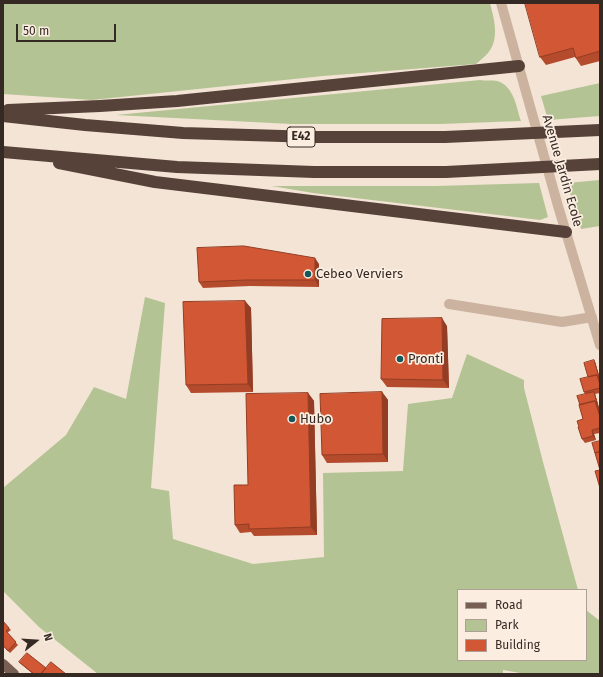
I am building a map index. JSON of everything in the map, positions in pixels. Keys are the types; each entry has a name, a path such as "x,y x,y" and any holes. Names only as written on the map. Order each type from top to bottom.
{"highway":[{"path":"3,110 177,101 519,66"},
{"name":"E42","path":"3,116 84,125 184,133 315,137 445,137 600,130"},
{"path":"3,152 177,167 314,172 446,172 600,164"},
{"path":"3,152 155,182 566,232"}],"main road":[{"path":"3,664 14,674"}],"street":[{"name":"Avenue Jardin Ecole","path":"501,3 558,206 600,345"},
{"path":"449,304 562,322 592,317"}],"green space":[{"path":"3,3 490,3 495,35 492,47 476,64 323,76 92,100 3,94"},
{"path":"480,80 497,81 507,87 514,97 521,121 440,124 291,124 116,115"},
{"path":"600,83 600,116 548,120 541,96"},
{"path":"600,180 600,226 581,229 567,183"},
{"path":"539,183 548,217 540,220 313,193 272,186 436,186"},
{"path":"145,297 165,303 151,488 169,491 173,539 253,564 324,557 323,473 403,471 408,404 452,398 467,354 524,380 524,388 543,462 578,589 457,589 457,661 587,661 587,611 600,621 600,674 526,674 503,670 503,674 98,674 39,627 3,591 3,488 66,435 94,387 126,399"}],"building":[{"path":"525,3 600,3 600,51 576,58 573,48 540,57"},
{"path":"244,246 315,258 315,280 199,282 197,248"},
{"path":"245,301 248,384 186,385 183,302"},
{"path":"442,318 443,380 381,379 382,319"},
{"path":"594,360 599,377 597,375 588,377 584,363"},
{"path":"597,375 600,388 584,392 580,379"},
{"path":"382,392 383,454 322,455 320,394"},
{"path":"594,392 597,403 595,401 580,405 577,396"},
{"path":"308,393 311,527 249,529 249,524 235,525 234,485 248,485 246,394"},
{"path":"595,401 600,417 600,428 592,430 593,436 582,439 577,421 583,419 579,405"},
{"path":"600,441 600,452 595,453 592,443"},
{"path":"600,452 600,470 595,453"},
{"path":"600,470 600,488 595,471"},
{"path":"3,621 9,628 6,631 16,642 8,651 3,645"},
{"path":"27,653 46,668 41,674 34,674 19,662"},
{"path":"51,662 66,674 41,674"}],"place":[{"name":"Cebeo Verviers","path":"308,274"},
{"name":"Pronti","path":"400,359"},
{"name":"Hubo","path":"292,419"}]}
